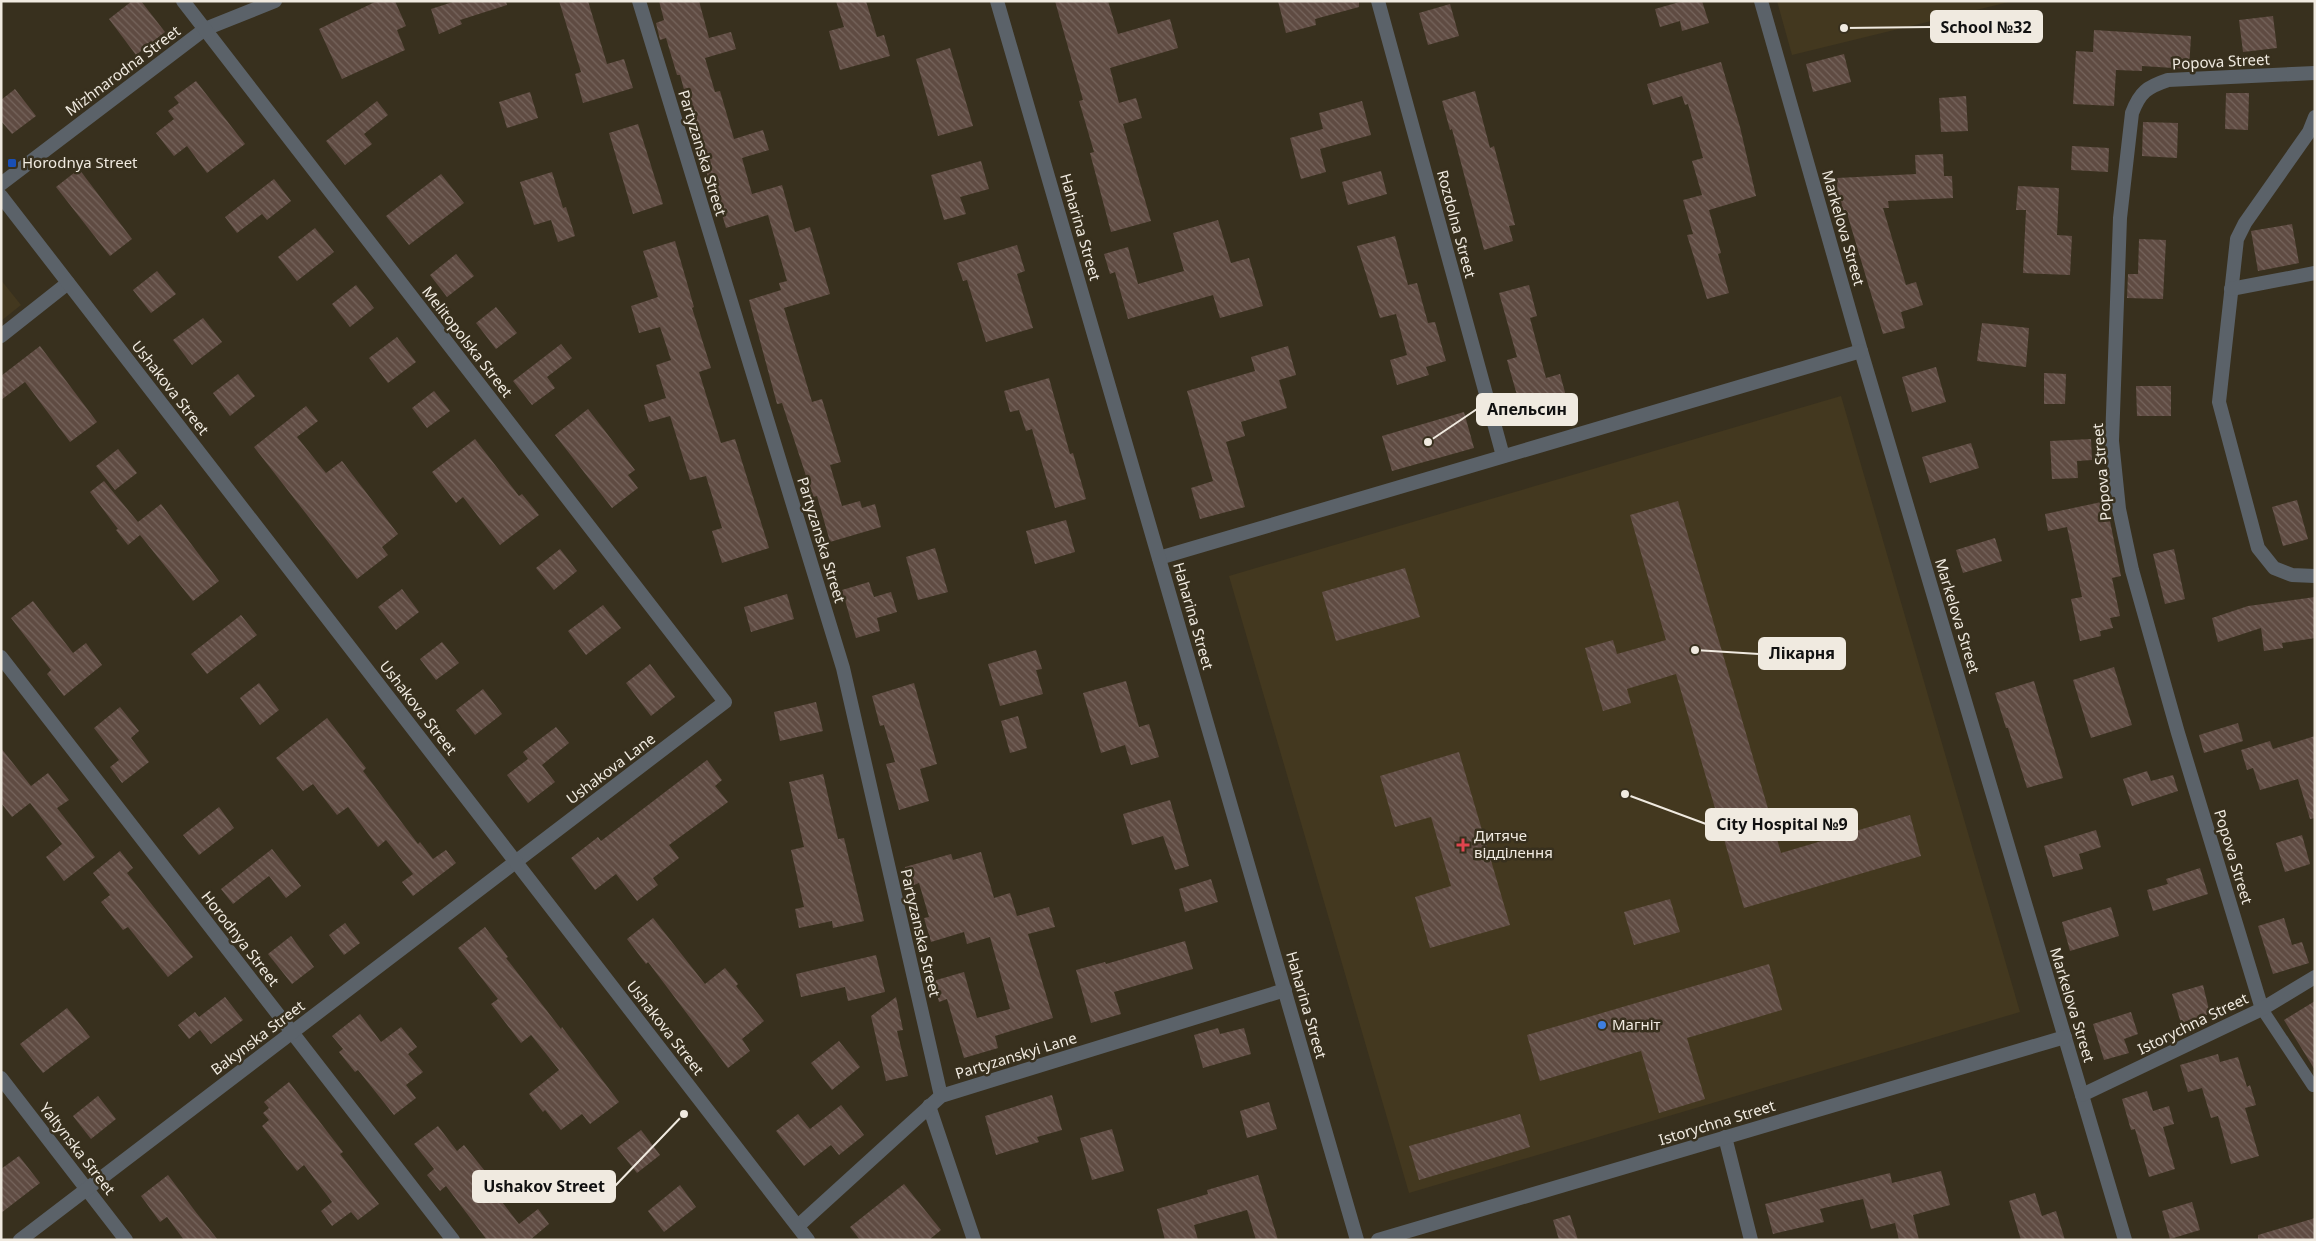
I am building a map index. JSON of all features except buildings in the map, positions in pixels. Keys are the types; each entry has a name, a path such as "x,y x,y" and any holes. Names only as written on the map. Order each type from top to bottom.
{"street":[{"name":"Melitopolska Street","path":"183,1 725,702"},
{"name":"Mizhnarodna Street","path":"1,184 205,29 275,1"},
{"name":"Partyzanska Street","path":"639,1 843,668 941,1096"},
{"name":"Haharina Street","path":"997,1 1357,1240"},
{"name":"Rozdolna Street","path":"1378,1 1503,456"},
{"name":"Markelova Street","path":"1761,1 1861,351 2125,1240"},
{"name":"Popova Street","path":"2262,1009 2134,580 2119,509 2112,441 2120,218 2132,113 2138,97 2151,86 2168,80 2315,73"},
{"path":"2315,117 2309,132 2245,223 2237,240 2219,402 2258,548 2274,568 2292,575 2315,576"},
{"name":"Ushakova Street","path":"1,196 808,1240"},
{"path":"2231,290 2315,273"},
{"path":"1,336 68,283"},
{"path":"1159,558 1861,351"},
{"name":"Horodnya Street","path":"1,657 453,1240"},
{"name":"Ushakova Lane","path":"516,862 725,702"},
{"name":"Bakynska Street","path":"20,1240 516,862"},
{"name":"Istorychna Street","path":"2082,1095 2262,1009 2315,977"},
{"name":"Partyzanskyi Lane","path":"798,1226 941,1096 1284,990"},
{"name":"Istorychna Street","path":"1378,1240 2065,1037"},
{"name":"Yaltynska Street","path":"1,1078 126,1240"},
{"path":"929,1106 974,1240"},
{"path":"1725,1137 1751,1240"}],"lane":[{"path":"2262,1009 2313,1086"}],"shaded area":[{"path":"1777,1 2013,1 1792,55"},
{"path":"1,280 21,305 1,321"},
{"path":"1841,396 2020,1012 1409,1193 1229,576"}],"place":[{"name":"School №32","path":"1844,28"},
{"name":"Horodnya Street","path":"12,163"},
{"name":"Апельсин","path":"1428,442"},
{"name":"Лікарня","path":"1695,650"},
{"name":"City Hospital №9","path":"1625,794"},
{"name":"Дитяче відділення","path":"1463,845"},
{"name":"Магніт","path":"1602,1025"},
{"name":"Ushakov Street","path":"684,1114"}]}
